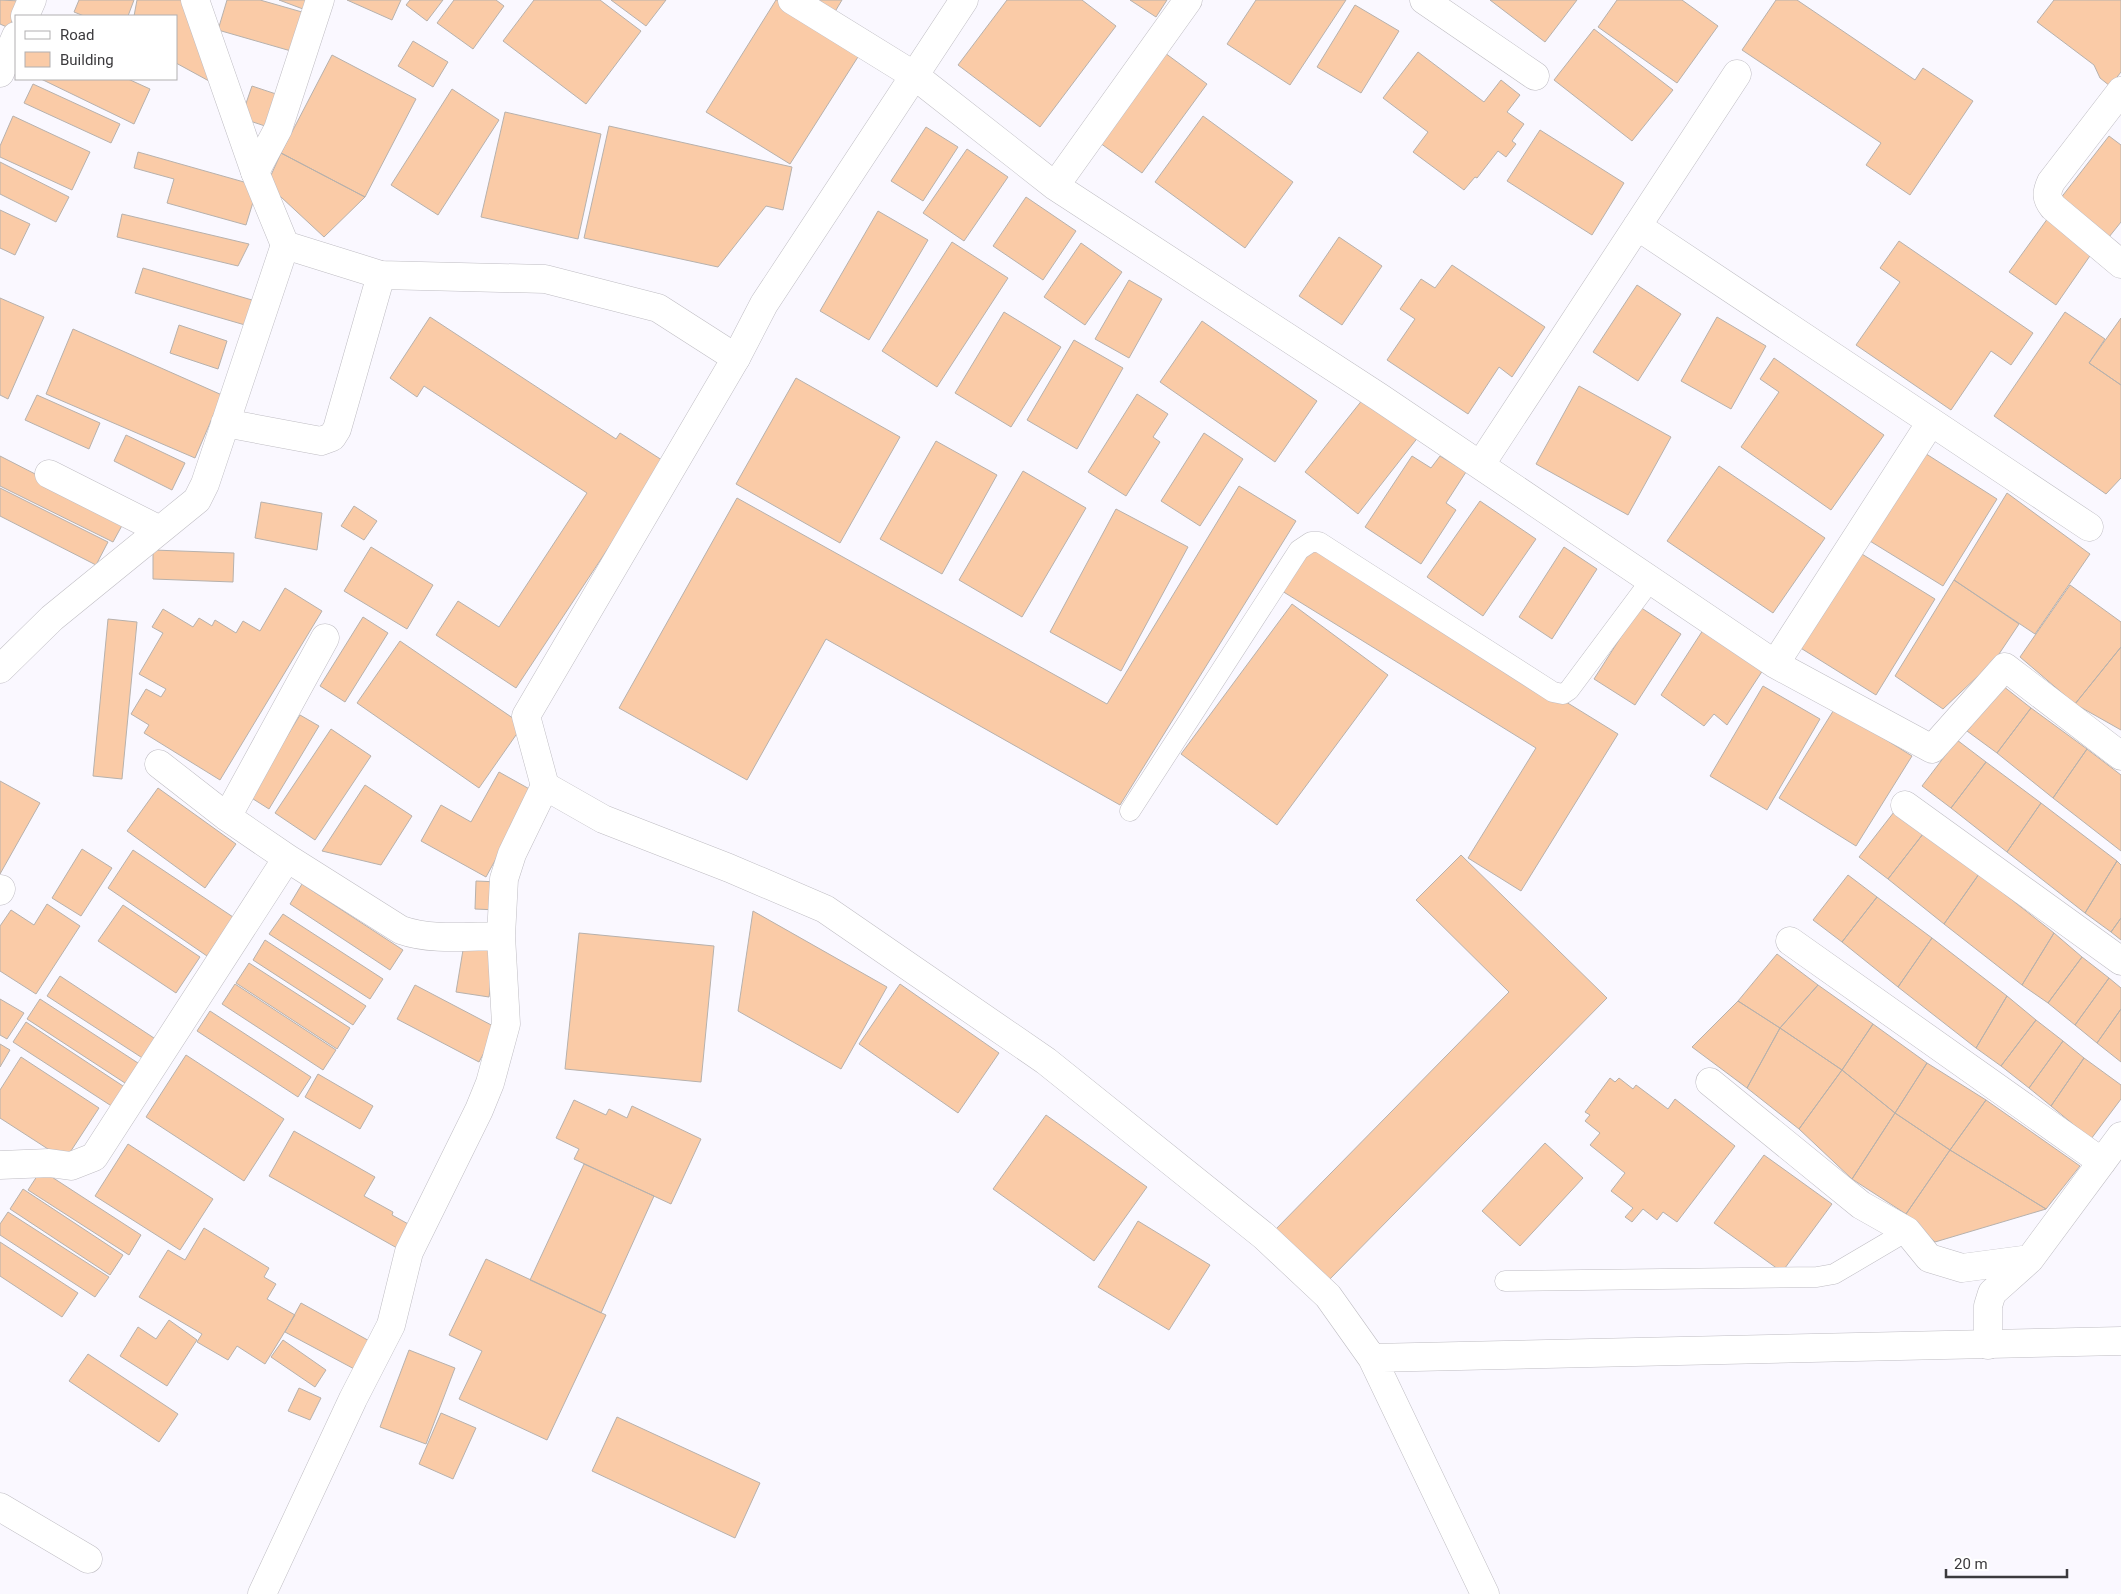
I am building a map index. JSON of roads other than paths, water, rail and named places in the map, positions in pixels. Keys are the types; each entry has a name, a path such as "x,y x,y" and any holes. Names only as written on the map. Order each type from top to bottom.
{"street":[{"path":"25,15 32,0"},
{"path":"0,669 52,618 197,500 205,484 285,245 255,172 195,0"},
{"path":"255,172 278,129 320,0"},
{"path":"792,0 914,76 1055,186 1481,464 1775,664 1932,749 2005,667 2121,756"},
{"path":"262,1594 391,1325 409,1252 479,1110 490,1083 506,1024 501,936 504,879 512,854 545,786 526,716 736,358 764,304 964,0"},
{"path":"1055,186 1188,0"},
{"path":"1424,0 1535,76"},
{"path":"0,73 15,38"},
{"path":"1481,464 1736,74"},
{"path":"2121,91 2046,191 2047,199 2053,207 2121,264"},
{"path":"1637,226 2090,527"},
{"path":"285,245 381,275 545,280 658,308 736,358"},
{"path":"225,423 322,442 332,437 337,429 381,275"},
{"path":"1775,664 1931,422"},
{"path":"49,474 160,530"},
{"path":"227,817 325,638"},
{"path":"159,764 227,817 287,858 401,930 421,935 501,936"},
{"path":"545,786 603,820 729,868 824,909 1038,1055 1264,1236 1328,1296 1372,1358 1485,1594"},
{"path":"1905,805 2121,961"},
{"path":"0,1165 49,1162 71,1166 94,1157 287,858"},
{"path":"1790,941 2102,1162"},
{"path":"1710,1082 1861,1205 1907,1231 1929,1258 1962,1268 2030,1259"},
{"path":"1988,1345 1988,1306 1992,1293 2030,1259 2121,1136"},
{"path":"1372,1358 2121,1342"},
{"path":"0,1507 88,1558"}],"lane":[{"path":"1130,811 1299,550 1311,542 1319,542 1553,692 1563,694 1569,690 1651,580"},
{"path":"1505,1281 1817,1277 1834,1274 1849,1267 1907,1231"}]}
